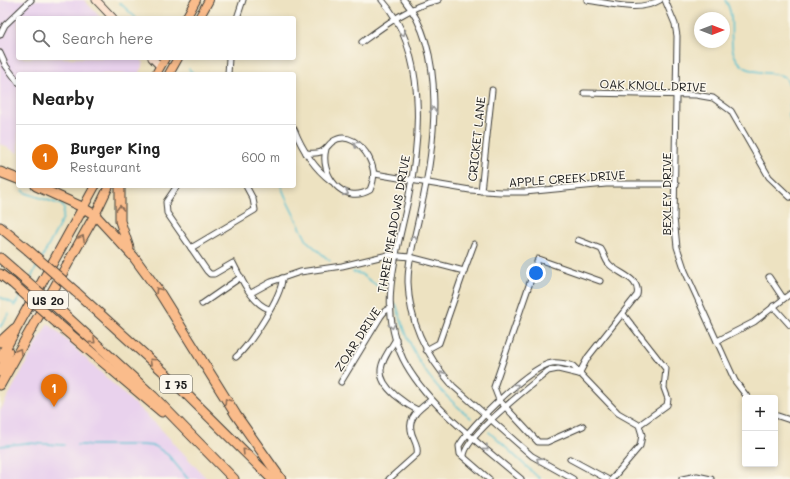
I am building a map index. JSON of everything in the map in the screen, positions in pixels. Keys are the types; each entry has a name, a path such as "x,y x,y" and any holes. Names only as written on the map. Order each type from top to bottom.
{"highway":[{"path":"0,172 16,178"},
{"path":"40,188 95,215 133,256 158,290 236,415 281,479"},
{"path":"120,188 120,221 125,241 133,256"},
{"name":"US 20","path":"0,358 83,208"},
{"name":"US 20","path":"0,385 95,215"},
{"name":"I 75","path":"0,227 76,292 166,374 272,479"},
{"name":"I 75","path":"0,258 64,314 153,396 234,479"},
{"path":"0,274 133,389 202,445"},
{"path":"0,342 18,326"},
{"path":"0,372 6,360 10,340"}],"main road":[{"path":"187,16 196,0"},
{"path":"200,16 209,0"},
{"path":"161,70 164,60"},
{"path":"170,72 177,60"},
{"name":"US 20","path":"83,208 94,188"},
{"name":"US 20","path":"95,215 108,188"}],"street":[{"path":"0,35 5,25 31,0"},
{"path":"96,0 111,16"},
{"path":"239,16 243,0"},
{"name":"THREE MEADOWS DRIVE","path":"382,0 396,18 407,43 415,83 417,139 412,179 395,256 390,292 390,308 396,339 409,370 431,400 522,479"},
{"name":"THREE MEADOWS DRIVE","path":"404,0 412,10 426,40 431,70 433,124 426,182 410,257 408,283 415,321 426,350 452,386 532,456 573,479"},
{"path":"362,42 396,18 438,0"},
{"path":"587,0 632,7 649,5 660,0"},
{"name":"BEXLEY DRIVE","path":"665,0 675,24 677,36 676,184 674,218 677,247 685,271 735,381 746,395"},
{"path":"0,53 6,66 16,79"},
{"path":"154,60 161,70"},
{"path":"228,72 229,60"},
{"name":"CRICKET LANE","path":"481,191 492,90"},
{"name":"OAK KNOLL DRIVE","path":"584,93 677,94 705,96 725,105 736,118 769,177 790,197"},
{"path":"296,133 306,153 319,170 346,194 359,195 370,190 375,174 366,152 350,139 343,138 334,140 326,149 316,154 306,153"},
{"path":"326,149 326,164 331,181"},
{"name":"APPLE CREEK DRIVE","path":"375,174 481,191 525,192 606,184 676,184"},
{"path":"175,188 166,202 166,209 173,222 210,274 214,274 233,264 251,293 260,304 269,309"},
{"path":"191,248 255,210 253,199 247,188"},
{"path":"578,240 601,249 608,263 638,286 637,295 588,357 579,374"},
{"path":"426,350 439,343 474,244"},
{"path":"251,293 260,287 300,272 342,266 383,255 410,257 464,271"},
{"path":"583,426 547,442 538,442 499,400 494,387 538,259 600,281"},
{"path":"769,277 783,298"},
{"path":"202,304 241,278"},
{"path":"236,357 249,344 281,288 282,278"},
{"path":"717,341 743,329 790,294"},
{"path":"773,306 790,325"},
{"name":"ZOAR DRIVE","path":"341,382 381,316 385,310 390,308"},
{"path":"623,314 666,369 664,388 668,402 662,409 639,425"},
{"path":"396,339 382,361 380,370 381,380 410,407 418,410"},
{"path":"489,479 460,454 458,449 468,433 499,400 539,369 551,363 564,363 573,366 618,413 639,425 642,435 640,446 612,479"},
{"path":"464,458 465,452 490,420 548,371 558,370 579,374"},
{"path":"389,479 417,454 418,448 410,429 415,413 431,400"},
{"path":"778,416 790,420"},
{"path":"570,459 606,479"},
{"path":"682,479 697,476 711,479"}],"shaded area":[{"path":"0,0 84,0 99,16 16,16 16,60 141,60 144,63 139,72 16,72 16,152 0,144"},
{"path":"48,323 159,427 207,479 0,479 0,411"}],"waterway":[{"path":"725,0 729,8 731,18 733,49 739,63 751,70 785,77 790,86"},
{"path":"120,3 134,16"},
{"path":"189,69 192,72"},
{"path":"790,104 790,120"},
{"path":"282,188 307,241 330,261"},
{"path":"23,190 26,193 62,205 64,209 63,218 42,258"},
{"path":"30,280 38,264"},
{"path":"353,272 361,274 383,290"},
{"path":"14,306 21,296"},
{"path":"0,297 14,304"},
{"path":"396,304 408,340 423,368 443,393 471,418"},
{"path":"0,327 9,314"},
{"path":"489,432 540,479"},
{"path":"0,446 26,443 64,445"},
{"path":"77,445 155,446 168,455 188,479"}],"place":[{"name":"Burger King","path":"54,407"}]}
